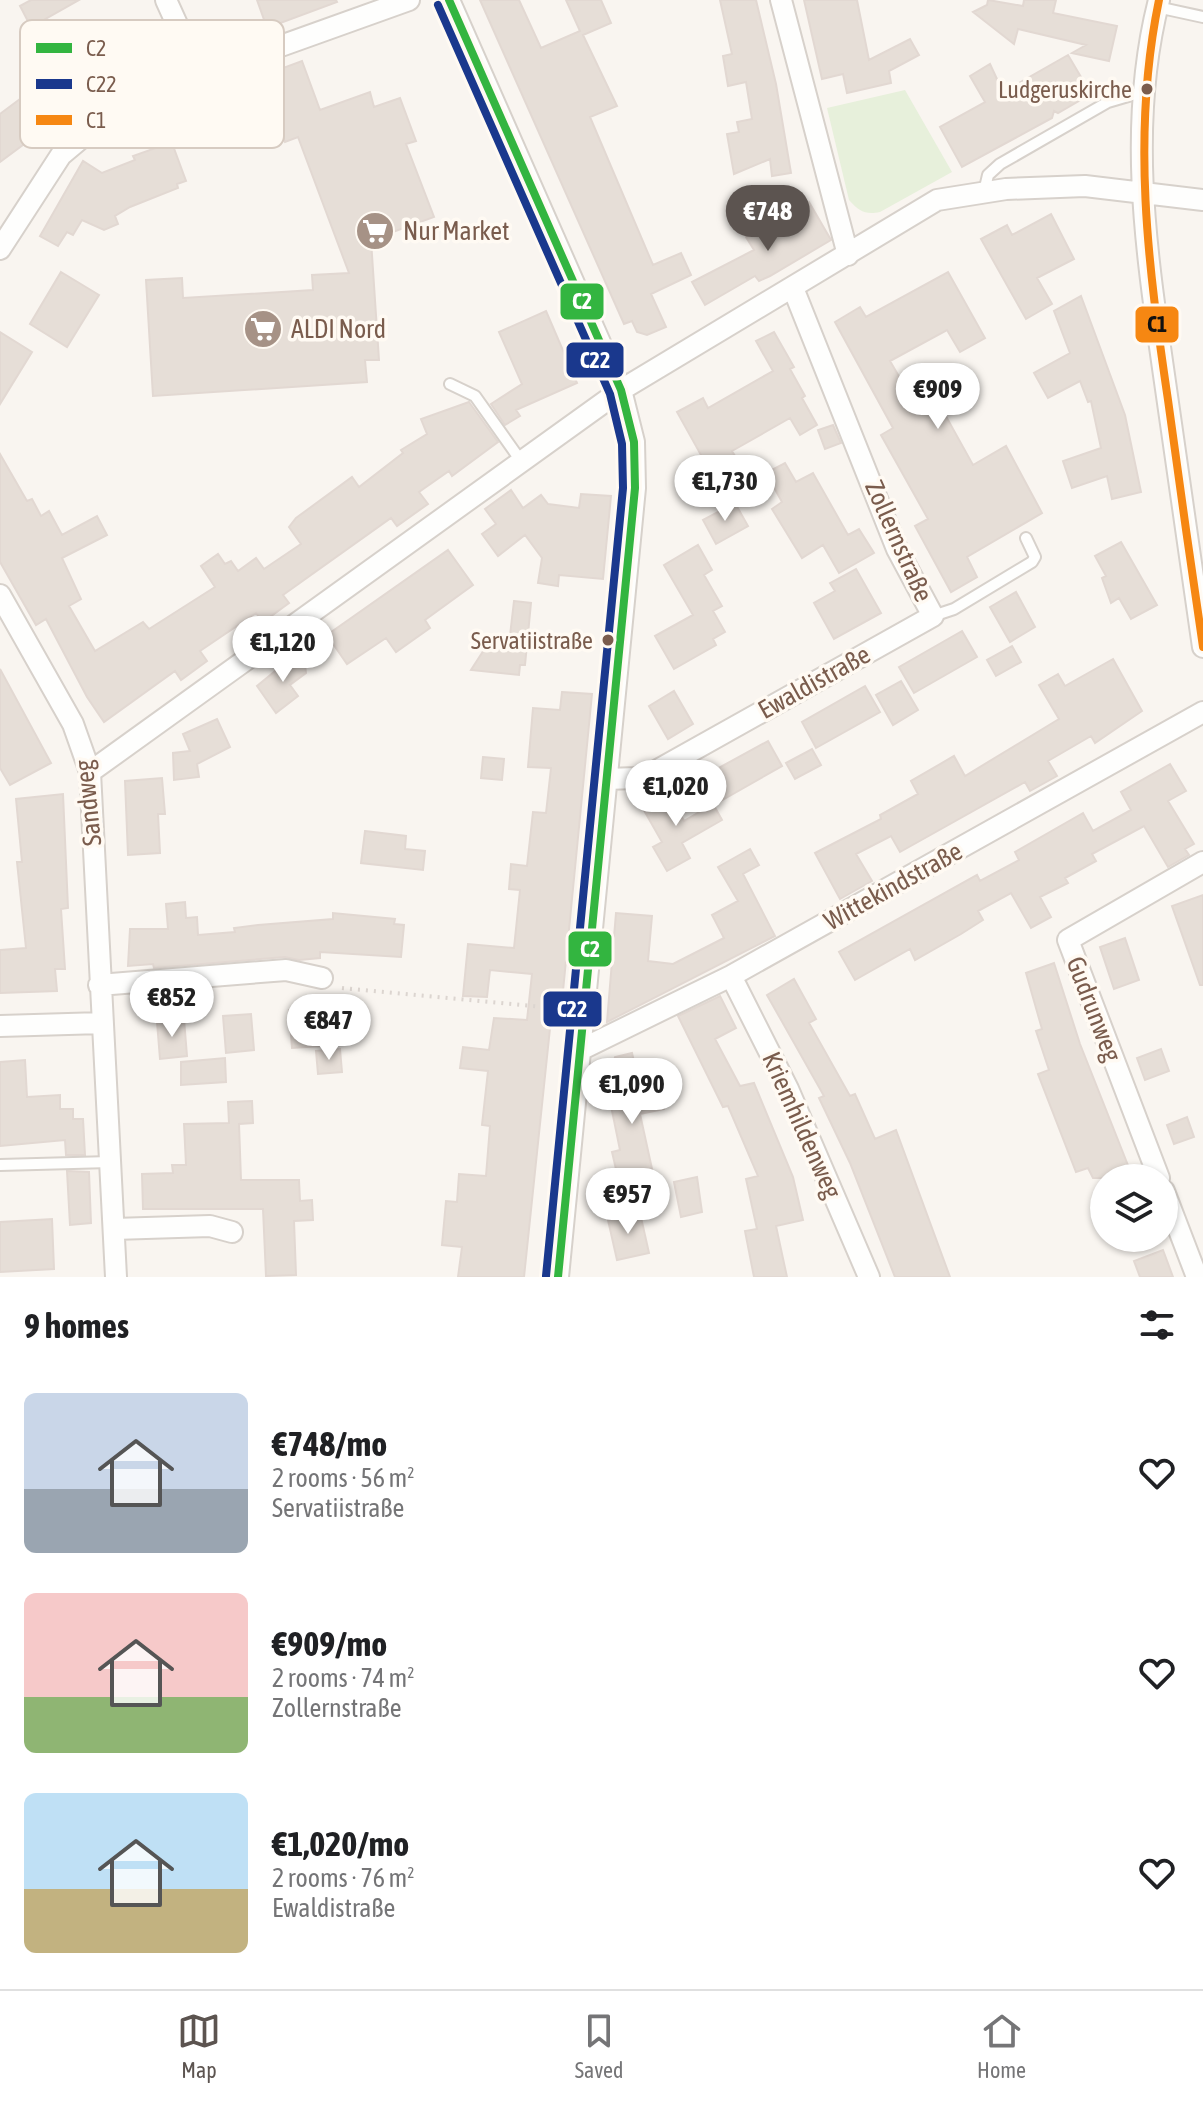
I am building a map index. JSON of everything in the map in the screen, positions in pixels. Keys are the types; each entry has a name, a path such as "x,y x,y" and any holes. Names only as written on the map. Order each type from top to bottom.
{"street":[{"path":"166,0 175,20"},
{"path":"284,45 409,0"},
{"path":"449,0 621,390 632,430 636,467 558,1277"},
{"path":"781,0 848,255"},
{"path":"1158,3 1146,51 1142,92 1146,249 1203,647"},
{"path":"0,249 61,155 69,148"},
{"path":"90,772 621,390 937,200 984,192 1085,186 1203,200"},
{"name":"Zollernstraße","path":"793,288 897,549 933,616"},
{"name":"Sandweg","path":"0,595 73,724 90,772 116,1277"},
{"name":"Ewaldistraße","path":"606,779 637,778 656,771 933,616"},
{"name":"Wittekindstraße","path":"578,1051 731,976 1203,712"},
{"name":"Gudrunweg","path":"1154,1164 1068,940 1203,862"},
{"path":"99,985 286,970 322,978"},
{"name":"Kriemhildenweg","path":"731,976 788,1089 869,1277"},
{"path":"0,1026 102,1023"},
{"path":"114,1229 210,1226 232,1232"},
{"path":"1178,1227 1197,1277"}],"lane":[{"path":"1158,3 1203,17"},
{"path":"984,192 988,175 1000,164 1108,102 1142,92"},
{"path":"450,384 475,396 521,461"},
{"path":"933,616 954,609 1032,562 1035,557 1026,538"},
{"path":"0,1165 110,1162"}],"path":[{"path":"322,978 337,987 583,1011"}],"green space":[{"path":"905,90 952,172 880,212 863,211 849,200 827,108"}],"building":[{"path":"31,0 79,0 43,20 27,20 20,6"},
{"path":"257,0 337,2 284,22 264,20"},
{"path":"480,0 519,0 541,48 580,31 566,0 601,0 611,23 583,35 617,106 590,117 653,265 681,253 691,275 651,294 666,327 647,335 637,332 632,321 624,324"},
{"path":"720,0 756,0 776,84 791,173 772,176 770,159 734,174 727,134 739,132 737,122 752,119 746,82 728,86 723,56 732,54"},
{"path":"804,0 857,0 869,60 910,39 919,55 889,71 891,83 847,93 843,74 822,79"},
{"path":"988,0 1023,6 1024,0 1056,0 1053,13 1117,26 1109,61 1072,53 1086,45 1018,29 1014,44 973,12 987,5"},
{"path":"1068,55 1091,94 1058,113 1054,111 1052,118 962,167 940,127 985,102 970,76 990,64 1003,92"},
{"path":"302,61 320,110 370,92 374,107 400,98 416,141 406,144 434,217 371,240 379,360 365,360 367,382 153,396 146,280 182,278 183,298 313,290 312,275 349,273 298,137 285,142 284,139 284,68"},
{"path":"20,99 20,147 0,162 0,114"},
{"path":"156,148 174,148 186,181 177,184 178,188 130,207 115,216 118,224 104,230 82,220 73,235 67,232 58,246 40,236 83,161 102,173 135,160 133,156"},
{"path":"809,202 831,240 770,276 759,281 755,276 705,305 692,282 754,250 746,237"},
{"path":"1051,214 1074,259 1037,278 1052,304 1026,319 981,239 1007,225 1012,235"},
{"path":"61,272 99,295 67,347 30,324"},
{"path":"948,272 985,338 960,352 947,330 890,361 908,392 927,382 973,465 1006,446 1042,513 967,557 977,577 951,592 915,526 928,519 881,435 893,428 835,322 860,307 866,317"},
{"path":"1081,296 1125,415 1141,492 1112,499 1107,476 1072,488 1063,461 1101,448 1091,401 1088,402 1080,381 1048,398 1034,373 1070,353 1054,311"},
{"path":"546,311 577,383 516,410 520,416 505,425 491,404 522,384 499,332"},
{"path":"0,332 32,352 0,404"},
{"path":"774,332 794,367 790,369 817,425 800,435 790,418 732,451 747,476 721,491 677,412 703,398 708,408 773,371 756,341"},
{"path":"469,402 498,442 452,476 449,471 419,492 428,504 397,526 391,518 283,595 289,603 263,622 256,613 200,651 207,661 181,680 175,671 104,722 87,697 46,619 36,625 0,562 0,454 27,501 32,499 41,516 49,511 62,535 97,516 107,535 62,558 81,599 69,606 95,651 143,622 149,629 215,587 201,566 218,554 225,564 231,561 238,571 256,558 264,569 301,544 289,527 296,518 352,477 359,487 403,453 401,450 427,434 421,419"},
{"path":"833,425 841,443 825,449 818,430"},
{"path":"785,463 796,482 813,473 848,535 859,529 874,553 839,573 823,545 802,558 772,509 782,502 766,473"},
{"path":"511,490 523,508 541,495 548,504 579,508 581,494 611,496 603,579 559,575 558,586 538,583 542,558 525,535 498,556 482,534 496,524 485,509"},
{"path":"735,503 748,526 716,544 703,520"},
{"path":"1121,542 1157,605 1131,619 1119,598 1111,603 1102,578 1106,576 1095,556"},
{"path":"698,545 712,570 704,575 722,606 713,611 725,632 713,639 716,645 674,669 655,636 693,615 664,565"},
{"path":"448,550 473,585 425,620 430,628 396,652 386,638 347,664 327,635"},
{"path":"856,569 881,613 834,639 814,603 835,591 830,583"},
{"path":"1016,592 1035,627 1010,642 990,607"},
{"path":"514,601 531,603 525,665 520,665 519,675 471,670 489,642 509,644"},
{"path":"962,631 977,657 914,693 899,667"},
{"path":"1012,646 1021,662 996,676 987,660"},
{"path":"296,654 305,665 306,673 290,685 298,696 276,713 257,686"},
{"path":"1113,659 1142,711 1095,743 1091,736 1048,761 1057,776 1030,791 1025,782 900,852 891,836 856,854 872,881 840,899 815,853 881,819 880,815 918,794 911,781 954,756 965,776 1059,719 1039,685 1058,674 1065,686"},
{"path":"0,669 51,763 10,785 0,768"},
{"path":"901,681 918,710 893,725 876,695"},
{"path":"865,686 880,712 816,748 802,722"},
{"path":"674,691 693,724 668,739 649,706"},
{"path":"562,692 592,694 563,991 554,990 524,1277 458,1277 462,1247 442,1245 446,1201 457,1202 459,1174 486,1176 490,1126 482,1125 488,1071 460,1068 463,1047 489,1050 494,1018 527,1020 532,974 490,970 487,997 463,996 468,944 514,948 520,890 509,889 511,864 527,866 533,812 546,813 551,768 528,767 533,708 560,710"},
{"path":"217,719 230,747 197,764 199,777 174,780 173,753 190,751 183,734"},
{"path":"768,741 782,766 719,802 704,776"},
{"path":"812,749 821,765 795,779 786,763"},
{"path":"483,757 504,759 502,780 481,778"},
{"path":"1170,764 1186,791 1168,801 1194,844 1185,849 1189,855 1168,867 1144,826 1092,854 1096,861 1065,878 1068,883 1040,897 1051,917 1031,928 1011,893 978,911 983,920 915,960 910,949 855,980 839,952 977,875 980,881 1019,860 1015,852 1083,813 1093,831 1131,810 1121,792"},
{"path":"162,778 165,814 158,814 160,853 128,855 125,781"},
{"path":"667,790 684,821 713,804 722,820 682,843 690,858 667,871 653,847 662,842 641,805"},
{"path":"63,794 68,908 61,909 65,969 55,969 57,991 0,993 0,950 26,948 17,862 22,862 16,799"},
{"path":"365,831 406,836 405,849 425,851 423,870 361,863"},
{"path":"750,849 759,865 743,874 775,936 607,1022 616,913 652,916 648,961 673,964 724,938 712,915 738,901 718,867"},
{"path":"1203,895 1203,985 1200,985 1172,906"},
{"path":"185,902 186,918 197,917 198,935 235,932 234,928 258,925 333,919 333,913 395,919 394,924 404,925 401,957 320,952 320,958 299,960 285,957 154,968 153,964 128,966 130,929 168,929 166,904"},
{"path":"1125,938 1139,980 1114,989 1100,947"},
{"path":"1054,963 1080,1044 1127,1164 1090,1164 1090,1172 1088,1168 1076,1172 1038,1074 1049,1070 1036,1031 1042,1029 1026,973"},
{"path":"794,979 816,1019 809,1023 850,1096 855,1094 875,1139 896,1130 950,1277 895,1277 850,1163 819,1098 824,1096 767,995"},
{"path":"720,996 736,1028 715,1039 740,1086 754,1083 793,1177 803,1220 776,1226 787,1277 754,1277 745,1231 757,1229 746,1179 758,1176 728,1106 723,1107 678,1016"},
{"path":"319,1008 322,1046 292,1048 289,1010"},
{"path":"251,1014 254,1050 226,1053 223,1016"},
{"path":"184,1019 187,1056 160,1059 157,1022"},
{"path":"340,1049 342,1072 318,1074 316,1051"},
{"path":"1161,1049 1169,1071 1145,1080 1137,1058"},
{"path":"632,1053 640,1088 658,1084 664,1109 640,1114 656,1187 622,1195 612,1152 620,1150 610,1101 616,1093 611,1073 615,1057"},
{"path":"225,1058 226,1082 181,1085 181,1062"},
{"path":"25,1060 27,1097 60,1095 60,1109 73,1109 73,1119 83,1119 85,1155 66,1155 65,1140 0,1146 0,1062"},
{"path":"252,1101 253,1123 239,1124 241,1180 299,1180 300,1201 312,1200 313,1220 294,1221 296,1275 266,1276 263,1209 143,1209 142,1174 173,1173 172,1165 186,1165 184,1124 229,1123 228,1102"},
{"path":"1187,1117 1194,1137 1174,1144 1167,1125"},
{"path":"67,1171 89,1172 91,1223 70,1225"},
{"path":"697,1177 702,1212 681,1217 674,1182"},
{"path":"640,1213 649,1253 617,1260 608,1220"},
{"path":"52,1219 54,1269 0,1272 0,1222"},
{"path":"1164,1252 1173,1277 1140,1277 1134,1261"}],"transit line":[{"name":"C2","path":"449,0 621,390 634,442 635,488 558,1277"},
{"name":"C1","path":"1159,0 1146,100 1144,150 1149,250 1203,647"},
{"name":"C22","path":"438,5 610,394 622,444 623,488 546,1276"}],"place":[{"name":"Ludgeruskirche","path":"1147,89"},
{"name":"Nur Market","path":"375,231"},
{"name":"ALDI Nord","path":"263,329"},
{"name":"Servatiistraße","path":"608,640"}]}
